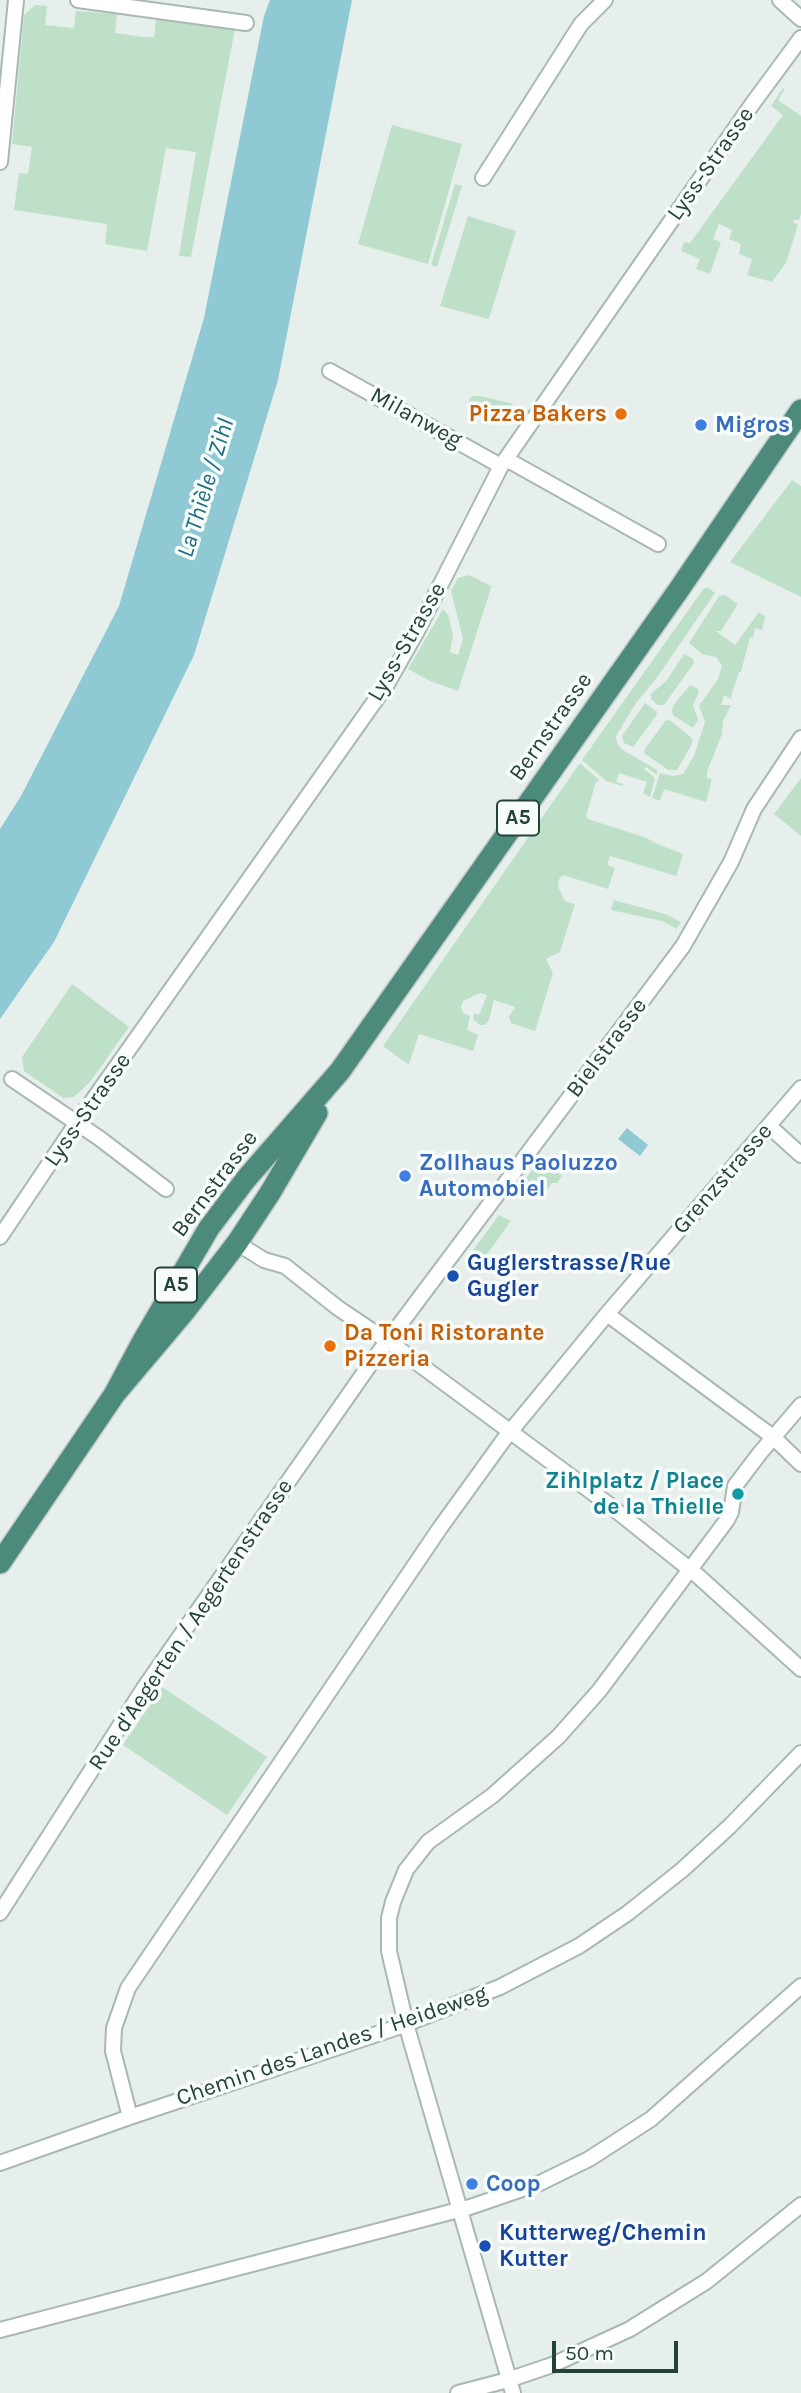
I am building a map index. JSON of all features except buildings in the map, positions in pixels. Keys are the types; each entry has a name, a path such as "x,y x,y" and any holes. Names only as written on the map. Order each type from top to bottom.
{"highway":[{"name":"Bernstrasse","path":"114,1395 237,1243 270,1193 340,1071 680,588 801,410"},
{"name":"Bernstrasse","path":"114,1395 209,1228 246,1180 340,1071"},
{"path":"237,1243 236,1213 246,1180"},
{"name":"A5","path":"0,1563 114,1395"}],"street":[{"path":"0,162 16,0"},
{"path":"483,178 581,24 605,0"},
{"path":"780,0 801,19"},
{"path":"86,1 246,23"},
{"name":"Lyss-Strasse","path":"0,1237 76,1124 387,684 504,462 801,38"},
{"name":"Milanweg","path":"330,371 657,544"},
{"name":"Bielstrasse","path":"387,1341 683,946 731,862 754,809 801,738"},
{"path":"12,1079 166,1189"},
{"name":"Grenzstrasse","path":"130,2117 113,2051 114,2028 128,1988 440,1528 511,1432 607,1314 801,1088"},
{"path":"769,1126 801,1155"},
{"path":"237,1243 254,1256 285,1266 338,1308 511,1432 690,1569 801,1669"},
{"path":"607,1314 773,1437 801,1464"},
{"name":"Rue d'Aegerten / Aegertenstrasse","path":"0,1913 144,1688 387,1341"},
{"path":"511,2387 406,2024 389,1951 388,1935 393,1902 406,1870 428,1842 492,1796 558,1737 599,1691 727,1520 735,1486 801,1405"},
{"name":"Chemin des Landes / Heideweg","path":"0,2163 406,2024 500,1987 579,1946 628,1913 721,1835 801,1753"},
{"path":"0,2330 461,2209 540,2183 589,2160 670,2103 801,1986"},
{"path":"458,2393 511,2387 629,2329 707,2281 801,2205"}],"green space":[{"path":"35,5 47,6 45,25 74,28 76,11 117,14 115,33 144,37 154,37 156,19 235,29 191,257 179,256 196,152 166,148 147,251 105,244 107,224 14,210 19,173 28,174 32,147 12,144 24,15"},
{"path":"783,88 785,89 778,100 801,116 801,214 799,220 794,220 798,225 786,263 772,282 747,275 752,259 739,254 741,244 729,239 732,230 719,224 713,239 721,242 710,274 696,269 700,259 681,251 684,242 690,243 783,115 771,106"},
{"path":"392,125 462,144 428,264 358,244"},
{"path":"455,184 462,186 437,267 431,265"},
{"path":"468,216 516,231 489,319 440,306"},
{"path":"472,396 513,404 503,420 500,420 472,412 467,404"},
{"path":"792,480 801,486 801,597 730,562"},
{"path":"469,575 491,588 458,691 430,681 408,669 443,609 448,615 453,635 450,652 458,655 463,639 451,591 458,578"},
{"path":"704,588 715,593 658,676 636,703 616,736 621,749 657,770 657,775 646,767 644,769 655,778 650,797 643,793 647,782 619,773 616,782 623,786 606,781 582,760"},
{"path":"725,595 738,604 721,631 716,631 735,645 759,612 765,616 762,630 755,628 753,638 750,637 731,697 733,700 724,695 721,705 731,705 723,721 722,734 707,772 707,778 712,779 706,802 664,789 660,801 652,798 660,773 673,776 683,774 694,756 705,722 699,706 718,679 722,666 716,657 702,654 689,643 719,596"},
{"path":"684,654 693,659 694,663 664,705 658,705 651,699 651,694 667,680"},
{"path":"690,685 699,692 693,705 698,720 693,728 673,715 672,711"},
{"path":"645,703 657,712 656,716 633,747 624,743 622,736"},
{"path":"666,720 692,738 692,744 677,770 668,770 644,753"},
{"path":"580,763 600,781 596,782 586,816 588,819 647,838 683,854 676,876 610,856 607,865 615,868 608,889 563,875 559,879 558,887 565,901 575,904 560,952 546,959 553,973 535,1031 511,1023 509,1017 515,1007 494,1000 489,1020 485,1025 480,1025 473,1016 474,1013 479,1015 487,995 480,993 463,1001 461,1007 463,1013 470,1016 467,1030 478,1035 473,1051 419,1034 409,1064 406,1063 383,1046"},
{"path":"801,778 801,836 774,814"},
{"path":"614,900 665,914 681,922 677,929 662,921 611,910"},
{"path":"72,984 129,1027 90,1082 74,1097 63,1098 24,1071 22,1057"},
{"path":"540,1159 562,1176 547,1190 543,1188 538,1195 521,1185"},
{"path":"499,1215 511,1221 478,1267 468,1257"},
{"path":"162,1687 267,1757 227,1815 123,1745"}],"water":[{"name":"La Thièle / Zihl","path":"270,0 352,0 278,380 194,655 54,942 0,1019 0,829 21,796 119,606 204,318 264,16"},
{"path":"627,1128 648,1145 640,1156 618,1139"}],"place":[{"name":"Pizza Bakers","path":"621,414"},
{"name":"Migros","path":"701,425"},
{"name":"Zollhaus Paoluzzo Automobiel","path":"405,1176"},
{"name":"Guglerstrasse/Rue Gugler","path":"453,1276"},
{"name":"Da Toni Ristorante Pizzeria","path":"330,1346"},
{"name":"Zihlplatz / Place de la Thielle","path":"738,1494"},
{"name":"Coop","path":"472,2184"},
{"name":"Kutterweg/Chemin Kutter","path":"485,2246"}]}
